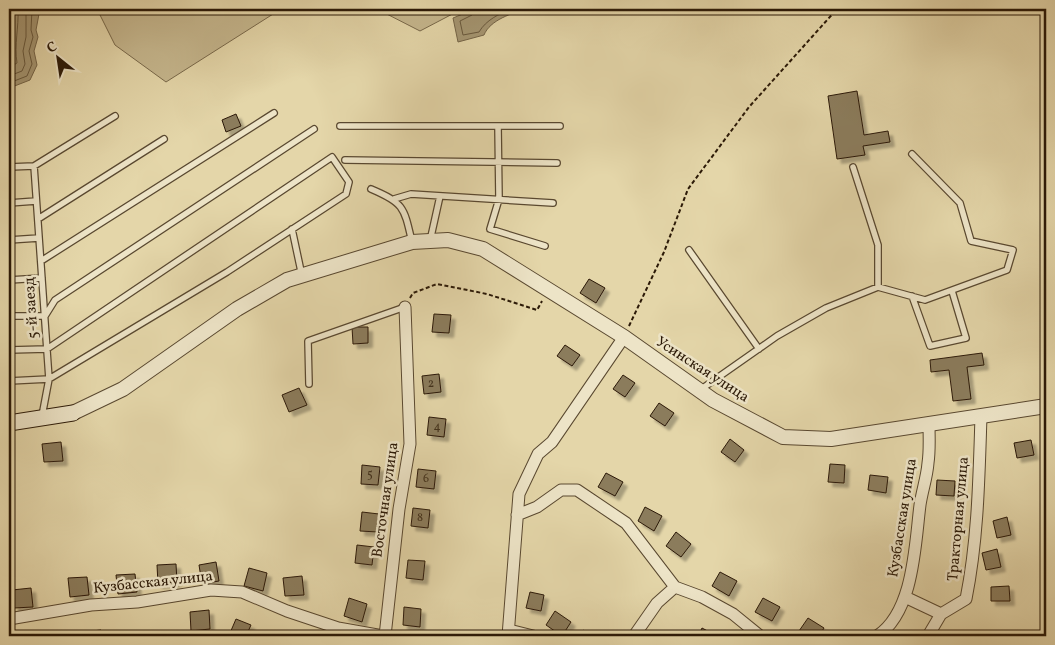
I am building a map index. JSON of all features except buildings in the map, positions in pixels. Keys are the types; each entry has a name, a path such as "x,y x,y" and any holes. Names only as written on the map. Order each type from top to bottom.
{"main road":[{"path":"9,422 73,413"}],"street":[{"name":"Усинская улица","path":"73,413 123,389 237,309 287,280 412,242 448,240 483,249 624,337 713,400 783,437 831,439 1046,406"},
{"name":"Восточная улица","path":"384,636 399,509 410,444 405,307"},
{"path":"533,636 506,634 519,494 538,454 552,442 624,337"},
{"name":"Тракторная улица","path":"928,636 941,614 966,599 973,565 979,497 981,416"},
{"name":"Кузбасская улица","path":"877,636 886,630 904,597 914,555 922,490 928,463 929,424"},
{"path":"517,515 537,507 562,490 577,490 626,523 675,587 702,597 733,614 760,636"},
{"path":"634,636 657,603 675,587"},
{"name":"Кузбасская улица","path":"9,619 92,605 137,602 211,590 242,592 338,628 384,636"},
{"path":"904,597 941,614"}],"lane":[{"path":"41,261 274,113"},
{"path":"9,167 34,166 115,116"},
{"path":"340,126 560,126"},
{"path":"498,126 499,200 490,229 545,246"},
{"path":"9,316 45,316 54,300 314,129"},
{"path":"38,219 164,139"},
{"path":"700,390 759,349 826,308 878,287 924,300 1007,270 1013,250 971,240 960,203 912,154"},
{"path":"9,350 47,349 332,157 349,182 346,194 227,272 50,379 9,381"},
{"path":"345,160 558,163"},
{"name":"5-й заезд","path":"34,166 50,379 42,418"},
{"path":"853,167 878,245 878,287"},
{"path":"371,189 394,199 406,214 412,242"},
{"path":"394,199 411,194 553,203"},
{"path":"430,241 440,196"},
{"path":"9,203 36,201"},
{"path":"292,229 302,276"},
{"path":"9,240 39,238"},
{"path":"689,250 759,349"},
{"path":"9,280 42,278"},
{"path":"912,296 930,346 966,338 952,291"},
{"path":"309,384 308,341 405,307"}],"path":[{"path":"624,337 664,252 688,189 749,106 837,9"},
{"path":"405,307 412,293 437,284 487,294 536,310 549,291"}],"shaded area":[{"path":"97,9 281,9 166,82 115,45"},
{"path":"377,9 462,9 420,31"}],"water":[{"path":"9,9 35,9 39,14 36,30 38,37 34,51 37,65 30,80 12,87 9,97"},
{"path":"475,9 527,9 496,21 484,35 458,42 453,18"}]}
